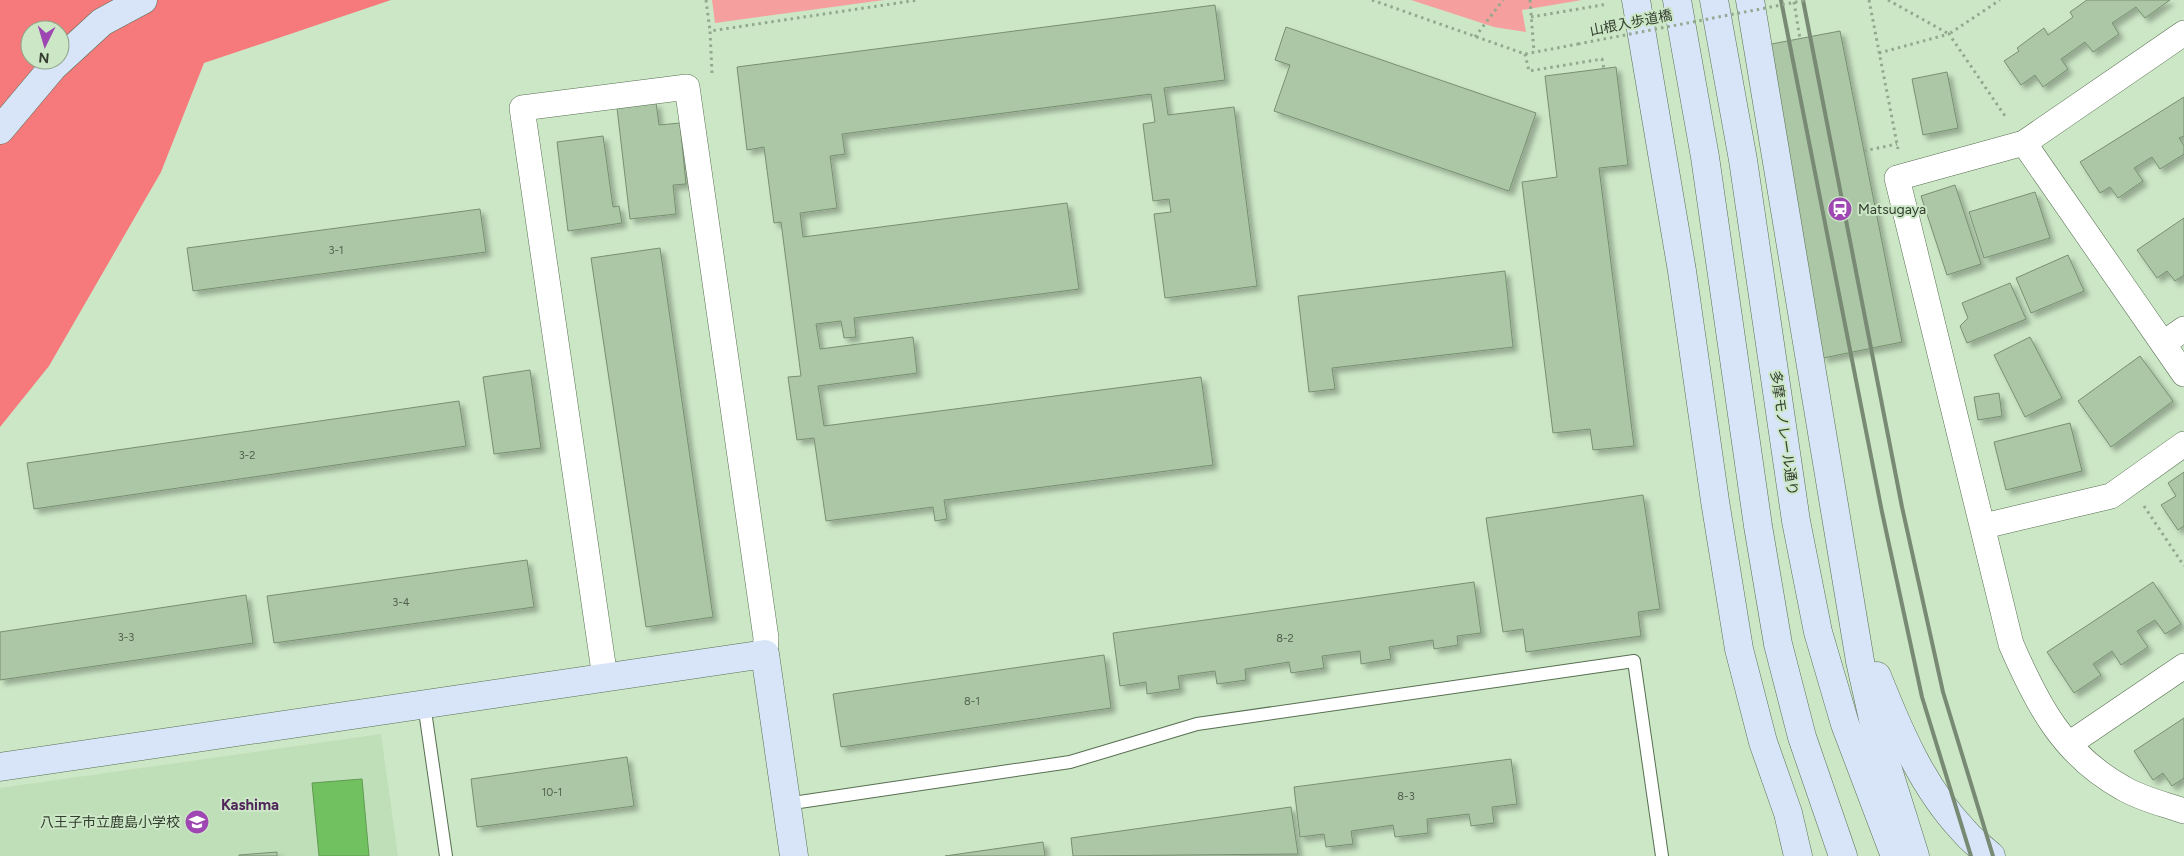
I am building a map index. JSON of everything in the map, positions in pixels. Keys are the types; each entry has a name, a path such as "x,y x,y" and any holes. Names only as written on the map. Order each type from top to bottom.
{"main road":[{"path":"0,130 52,67 102,22 143,0"},
{"path":"1677,0 1705,157 1758,526 1778,644 1802,737 1843,856"},
{"name":"多摩モノレール通り","path":"1714,0 1743,160 1796,521 1818,632 1845,724 1895,856"},
{"path":"1750,0 1792,242 1834,512 1860,661 1875,728 1915,856"},
{"path":"1636,4 1682,271 1715,501 1739,649 1763,742 1788,813 1798,856"},
{"path":"1715,501 1778,644"},
{"path":"1855,624 1896,722 1927,781 1962,830 1991,856"},
{"path":"0,767 765,654 794,856"}],"street":[{"path":"2184,32 2024,143 1898,178 1984,526 2011,644 2043,711 2069,744 2094,768 2124,789 2184,811"},
{"path":"605,678 522,108 687,87 766,638 765,654"},
{"path":"2024,143 2184,374"},
{"path":"2164,343 2184,330"},
{"path":"1984,526 2111,496 2184,444"},
{"path":"2069,744 2184,666"}],"lane":[{"path":"786,804 1070,762 1197,724 1634,661 1662,856"},
{"path":"424,704 446,856"}],"path":[{"path":"687,87 712,82 710,32 706,0"},
{"path":"710,32 918,0"},
{"path":"1372,0 1525,54 1528,70 1602,58 1604,69"},
{"path":"1474,37 1503,0"},
{"path":"1530,0 1534,52"},
{"name":"山根入歩道橋","path":"1525,54 1807,0"},
{"path":"1869,0 1903,176"},
{"path":"1888,0 1949,34 2024,143"},
{"path":"1879,53 1949,34 2000,0"},
{"path":"1794,2 1800,39"},
{"path":"1531,17 1608,4"},
{"path":"1864,151 1896,144"},
{"path":"2129,482 2184,566"}],"shaded area":[{"path":"0,0 391,0 204,63 161,172 49,366 0,427"},
{"path":"712,0 884,0 715,23"},
{"path":"1411,0 1582,0 1522,10 1526,32 1494,27"},
{"name":"八王子市立鹿島小学校","path":"381,734 398,856 0,856 0,788"},
{"path":"362,779 369,856 319,856 312,783"}],"building":[{"path":"2087,0 2170,0 2145,18 2136,7 2112,23 2119,34 2093,52 2085,42 2061,59 2068,69 2043,87 2035,75 2021,85 2004,61 2019,51 2017,48 2044,28 2048,35 2073,17 2070,12"},
{"path":"1215,5 1225,80 1164,88 1168,115 1234,107 1257,286 1165,298 1154,214 1171,212 1169,199 1153,201 1143,124 1155,122 1151,94 842,134 845,154 830,156 837,208 800,213 803,237 1067,203 1079,289 854,318 856,337 844,338 841,321 816,324 820,349 913,337 917,373 818,386 824,426 1201,377 1213,465 944,500 947,519 935,521 933,507 826,521 814,438 797,440 788,377 801,376 781,222 774,223 764,147 747,150 737,67"},
{"path":"1286,27 1536,113 1509,191 1274,111 1290,65 1275,60"},
{"path":"1840,31 1902,342 1823,358 1761,46"},
{"path":"1616,67 1628,165 1599,168 1634,446 1593,450 1590,429 1553,433 1522,182 1557,177 1545,76"},
{"path":"1947,72 1958,128 1923,135 1912,79"},
{"path":"2184,97 2184,136 2179,138 2184,146 2184,154 2160,169 2152,157 2134,168 2143,181 2118,198 2110,187 2100,193 2080,162"},
{"path":"656,103 659,125 680,123 686,184 673,185 676,214 630,219 617,108"},
{"path":"603,136 613,207 619,206 622,223 568,231 557,142"},
{"path":"1955,185 1981,264 1947,275 1921,196"},
{"path":"2035,192 2050,238 1984,258 1969,212"},
{"path":"480,209 486,252 193,291 187,248"},
{"path":"2184,218 2184,275 2175,281 2167,271 2157,278 2137,250"},
{"path":"660,248 713,617 646,627 591,258"},
{"path":"2068,255 2084,291 2031,313 2016,278"},
{"path":"1505,271 1513,347 1332,368 1335,389 1309,392 1298,296"},
{"path":"2010,283 2026,319 1967,343 1960,326 1968,318 1962,303"},
{"path":"2030,337 2062,398 2025,417 1994,355"},
{"path":"2140,356 2173,401 2111,447 2078,401"},
{"path":"530,370 541,448 494,454 483,377"},
{"path":"1999,393 2002,416 1978,420 1974,397"},
{"path":"459,401 466,446 34,509 27,463"},
{"path":"2070,423 2082,471 2006,490 1994,442"},
{"path":"2184,472 2184,526 2178,530 2161,505 2176,496 2168,483"},
{"path":"1643,495 1660,609 1638,612 1641,636 1526,652 1523,629 1503,632 1486,518"},
{"path":"527,560 534,607 274,643 267,596"},
{"path":"1474,582 1481,633 1457,636 1458,645 1434,649 1433,640 1389,647 1391,659 1361,664 1360,651 1322,656 1324,668 1291,673 1289,662 1245,669 1246,680 1217,684 1215,671 1178,676 1180,689 1147,694 1146,682 1120,686 1113,633"},
{"path":"2153,582 2181,624 2165,634 2155,620 2137,631 2148,647 2121,665 2112,651 2093,664 2101,675 2074,693 2047,652"},
{"path":"246,595 253,643 0,680 0,632"},
{"path":"1104,655 1111,708 841,747 833,694"},
{"path":"2184,718 2184,778 2172,786 2163,773 2153,780 2134,751"},
{"path":"627,757 634,806 477,827 471,779"},
{"path":"1511,759 1517,804 1492,807 1494,823 1471,826 1469,814 1427,819 1428,833 1395,837 1393,825 1351,831 1353,844 1326,847 1324,834 1300,837 1294,787"},
{"path":"1291,807 1298,854 1073,856 1071,838"},
{"path":"1043,842 1045,856 945,856"},
{"path":"277,852 277,856 239,856 239,855"}],"railway":[{"path":"1781,0 1882,512 1922,697 1971,856"},
{"path":"1803,0 1902,507 1943,692 1993,856"}],"place":[{"name":"Matsugaya","path":"1840,209"},
{"name":"八王子市立鹿島小学校","path":"197,822"}],"district":[{"name":"Kashima","path":"250,805"}]}
